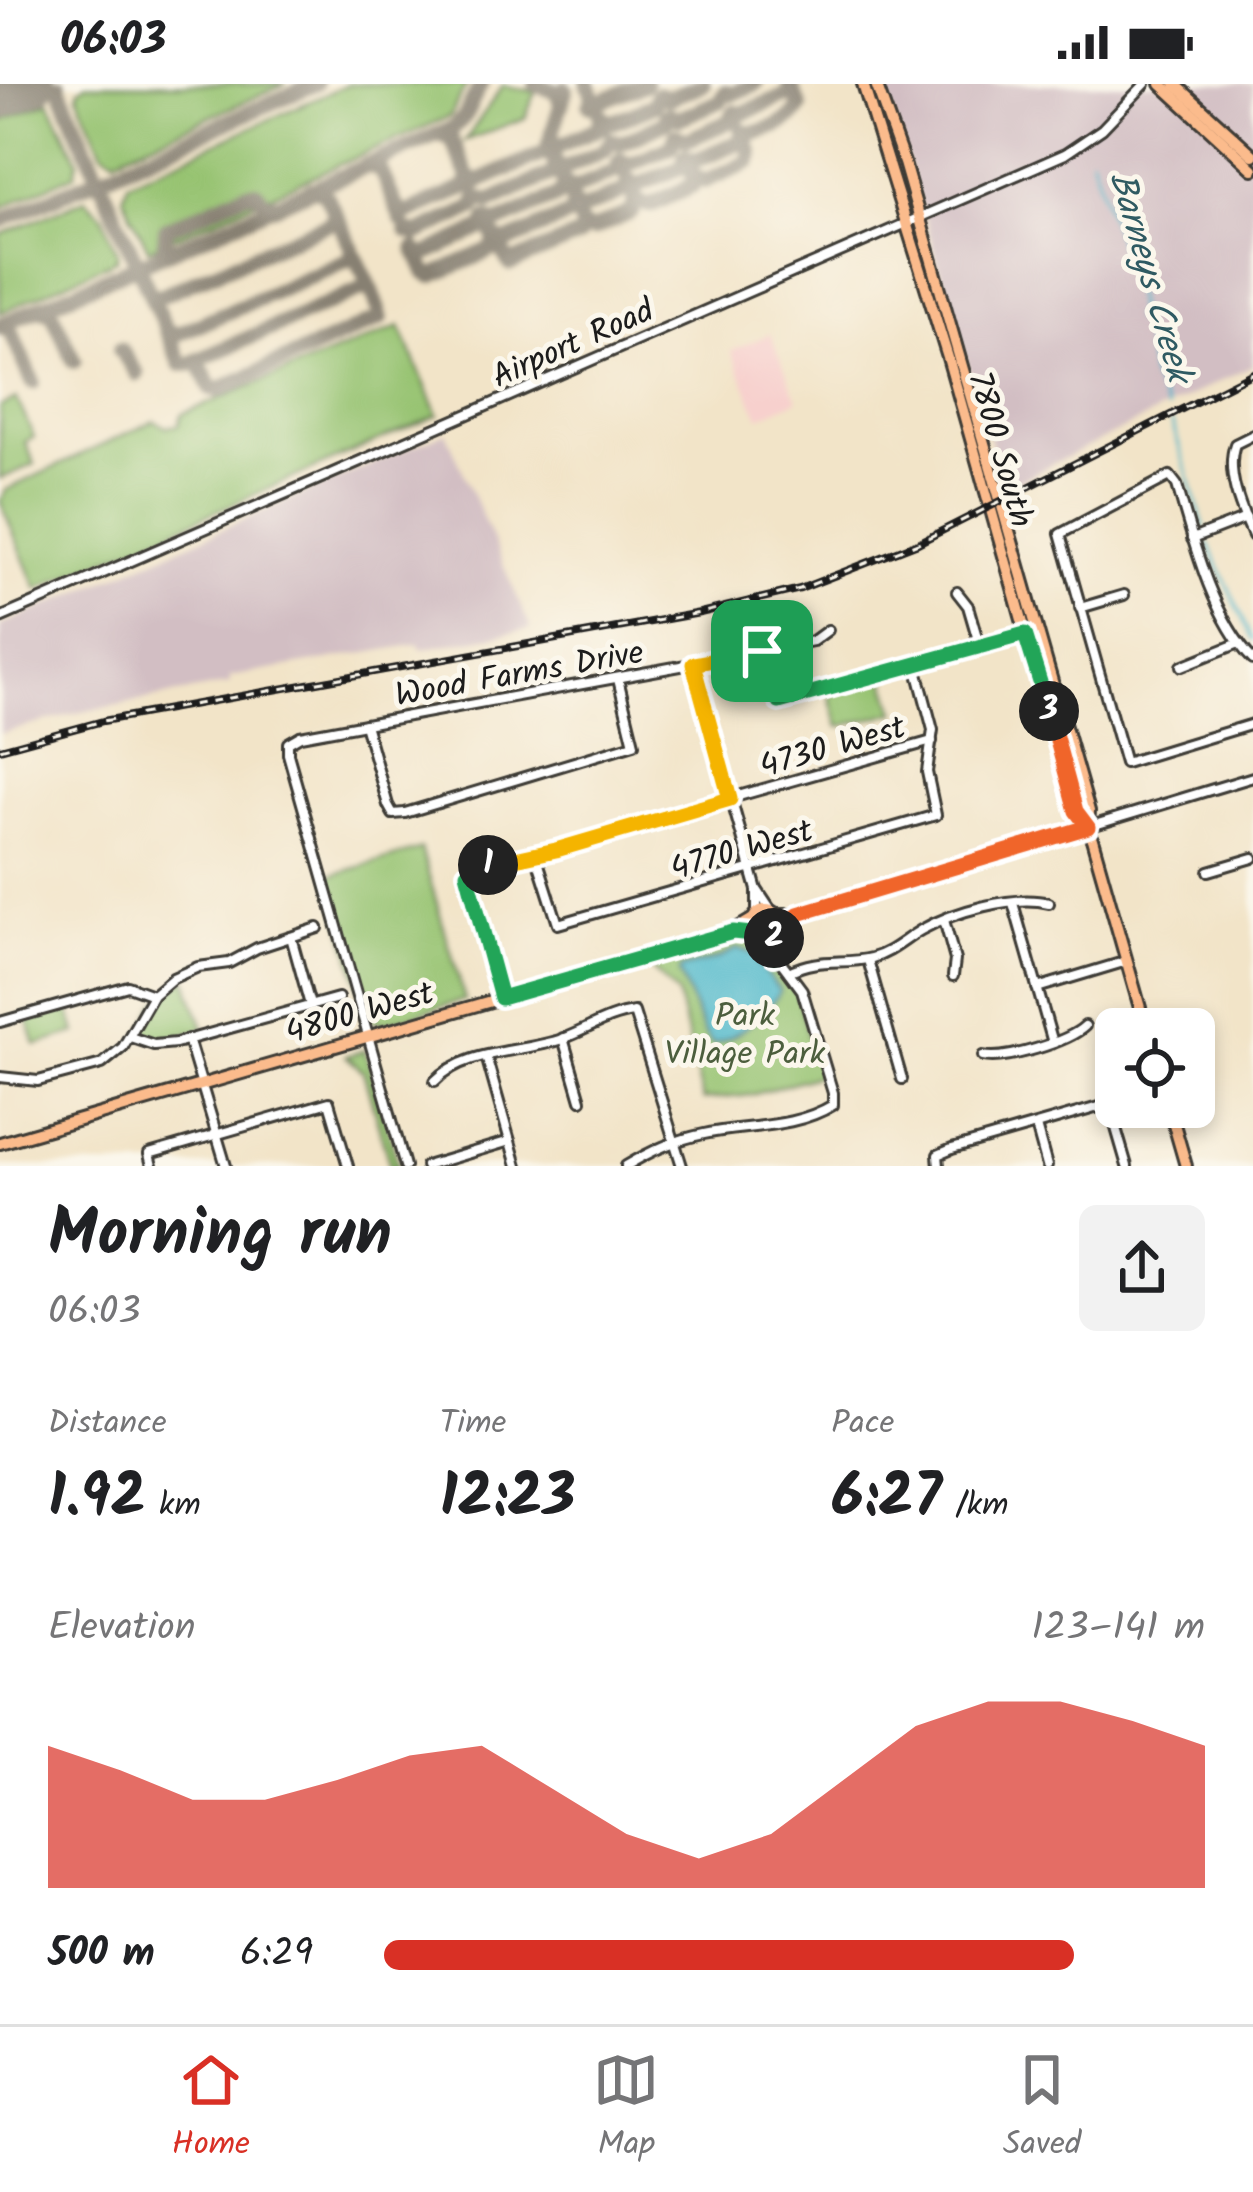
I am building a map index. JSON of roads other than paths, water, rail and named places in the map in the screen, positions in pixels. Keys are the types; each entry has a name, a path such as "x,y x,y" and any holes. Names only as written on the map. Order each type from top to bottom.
{"main road":[{"name":"7800 South","path":"863,84 913,220"},
{"name":"7800 South","path":"876,84 1031,633 1089,812 1088,827 1140,1008"},
{"path":"1161,84 1253,169"},
{"path":"1175,84 1253,154"},
{"name":"4800 West","path":"0,1143 733,932 767,933 798,914 1088,827"},
{"path":"767,933 773,913"},
{"name":"4800 West","path":"733,932 755,916 798,914"},
{"path":"755,916 767,933"},
{"path":"1175,1128 1186,1166"}],"street":[{"name":"Airport Road","path":"0,618 1073,150 1113,120 1145,84"},
{"path":"1253,435 1232,448 1237,497 1253,536"},
{"path":"1253,659 1239,644 1202,568 1177,485 1170,476 1060,534 1125,763 1253,724"},
{"path":"1192,539 1246,518"},
{"path":"957,592 968,606 980,647"},
{"path":"1080,608 1124,595"},
{"name":"Wood Farms Drive","path":"368,1037 288,743 295,737 813,641 828,630"},
{"path":"762,651 779,702 1031,633"},
{"path":"1182,666 1239,644"},
{"path":"693,664 757,890 773,913"},
{"path":"916,666 932,741"},
{"path":"365,724 393,814 634,744 617,678"},
{"name":"4730 West","path":"501,998 467,873 932,741"},
{"name":"4770 West","path":"536,855 558,924 751,870 936,815 927,772 932,741"},
{"name":"4800 West","path":"1088,827 1253,776"},
{"path":"1210,871 1253,858"},
{"path":"755,916 757,890"},
{"path":"1012,903 1053,1043"},
{"path":"789,972 825,960 868,959 944,920 1012,903 1049,903"},
{"path":"944,920 955,960 953,976"},
{"path":"0,1077 38,1081 95,1066 113,1057 153,995 181,974 229,963 318,928"},
{"path":"626,1166 674,1142 715,1132 761,1129 832,1105 833,1093 805,996 774,956 767,933"},
{"path":"291,937 310,1005"},
{"path":"868,959 902,1079"},
{"path":"1037,988 1127,961"},
{"path":"0,1022 128,986 153,995"},
{"path":"130,1037 154,1045 188,1039 338,998"},
{"path":"435,1081 446,1071 486,1056 563,1038 606,1018 638,1014 682,1166"},
{"path":"983,1056 999,1058 1053,1043 1072,1037 1084,1026"},
{"path":"368,1037 405,1166"},
{"path":"563,1038 581,1100"},
{"path":"188,1039 226,1166"},
{"path":"486,1056 517,1166"},
{"path":"152,1166 148,1154 329,1102 348,1166"},
{"path":"939,1161 1095,1108"},
{"path":"1036,1126 1047,1166"},
{"path":"1119,1128 1127,1166"},
{"path":"426,1166 510,1141"}],"water":[{"path":"738,948 755,954 780,991 751,1023 713,1044 679,972"}],"waterway":[{"name":"Barneys Creek","path":"1091,157 1134,289 1137,311 1133,317 1143,325 1151,375 1167,409"},
{"name":"Barneys Creek","path":"1172,423 1204,527"},
{"name":"Barneys Creek","path":"1208,544 1253,640"}],"railway":[{"path":"0,749 103,721 700,613 800,589 918,543 1253,373"}],"park label":[{"name":"Park Village Park","path":"745,1033"}]}
